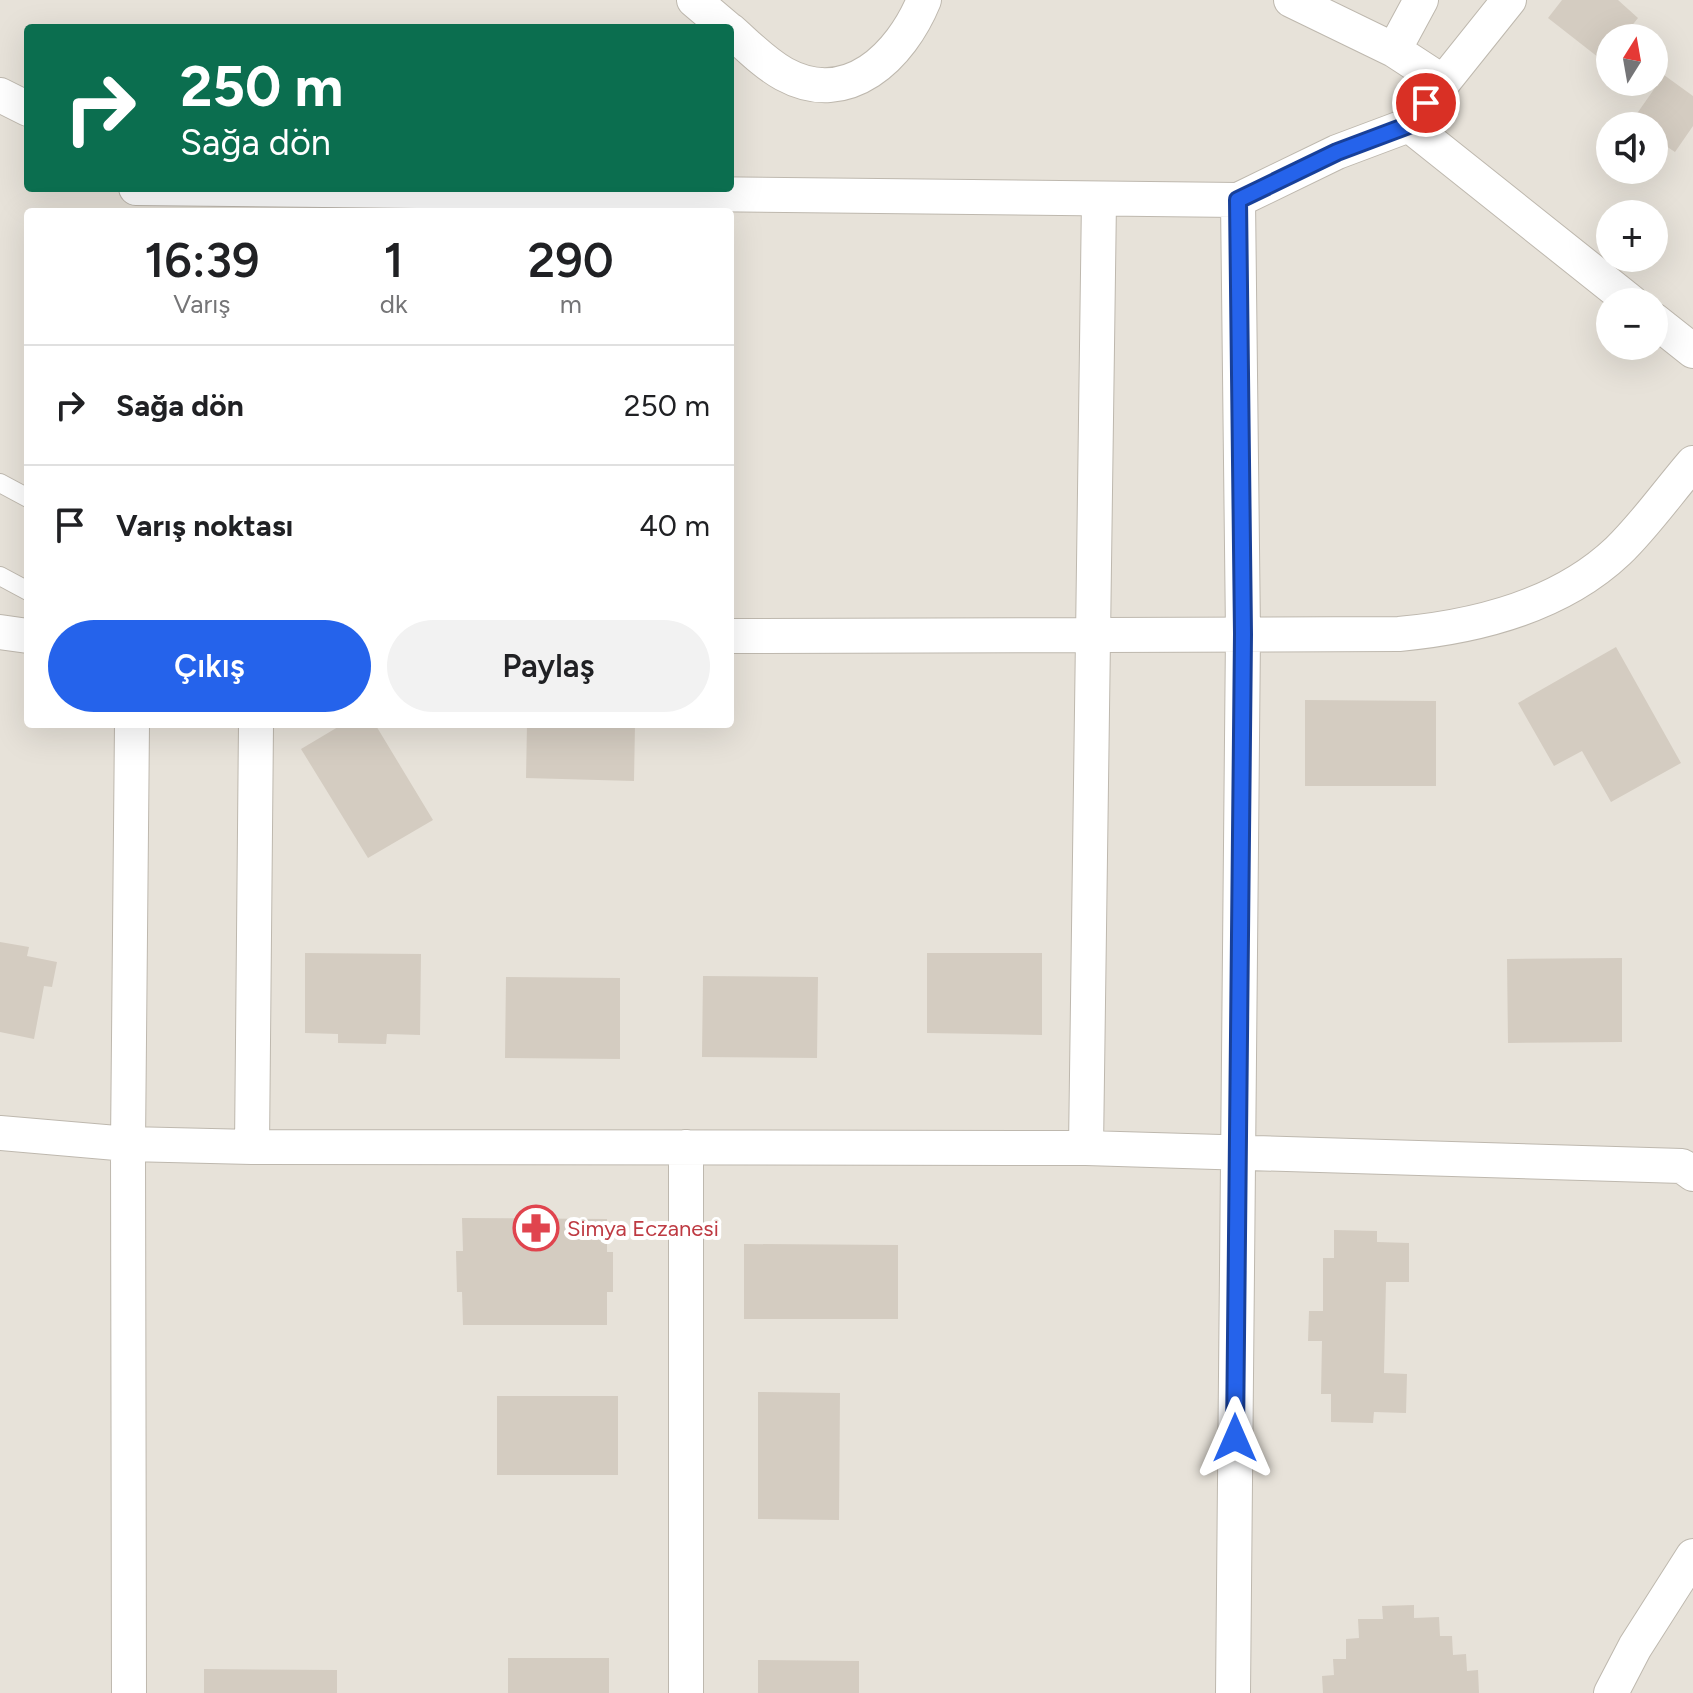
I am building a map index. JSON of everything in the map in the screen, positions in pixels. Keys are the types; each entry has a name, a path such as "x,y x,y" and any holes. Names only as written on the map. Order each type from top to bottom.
{"street":[{"path":"694,0 722,24"},
{"path":"734,34 782,73 797,80 825,84 853,80 881,65 924,0"},
{"path":"1291,0 1394,50 1443,82"},
{"path":"1394,50 1421,0"},
{"path":"172,192 254,201 1238,200 1337,152 1409,125 1509,0"},
{"path":"0,95 24,107"},
{"path":"1409,125 1613,288"},
{"path":"1086,1148 1099,200"},
{"path":"1233,1693 1243,634 1238,200"},
{"path":"1668,331 1693,351"},
{"path":"734,636 1399,634 1433,631 1466,625 1531,604 1561,590 1617,551 1693,463"},
{"path":"0,632 24,635"},
{"path":"129,1693 128,1144 132,728"},
{"path":"252,1147 256,728"},
{"path":"0,1133 128,1144 252,1147 1086,1148 1689,1166"},
{"path":"686,1147 686,1693"},
{"path":"1611,1693 1642,1636 1693,1556"}],"lane":[{"path":"0,483 24,496"},
{"path":"0,576 24,589"}],"shaded area":[{"path":"0,0 1693,0 1693,1693 0,1693"}],"building":[{"path":"1562,0 1618,0 1638,18 1633,24 1596,24 1596,56 1548,18"},
{"path":"1668,78 1693,96 1693,126 1675,152 1668,147 1668,112 1638,112 1649,96 1668,96"},
{"path":"1616,647 1681,763 1611,802 1582,751 1554,766 1518,703"},
{"path":"1305,700 1436,701 1436,786 1305,786"},
{"path":"336,728 377,728 433,820 368,858 301,749"},
{"path":"527,728 635,728 634,781 526,778"},
{"path":"0,942 29,947 27,956 57,962 52,987 44,986 34,1039 0,1032"},
{"path":"305,953 421,954 420,1035 387,1034 386,1044 338,1043 338,1034 305,1033"},
{"path":"927,953 1042,953 1042,1035 927,1033"},
{"path":"1622,958 1622,1042 1508,1043 1507,959"},
{"path":"703,976 818,977 817,1058 702,1057"},
{"path":"506,977 620,978 620,1059 505,1058"},
{"path":"462,1218 607,1219 607,1252 613,1252 613,1292 607,1292 607,1325 463,1325 462,1292 457,1292 456,1251 463,1251"},
{"path":"1334,1230 1377,1231 1377,1242 1409,1243 1409,1282 1386,1282 1384,1373 1407,1374 1406,1413 1374,1412 1373,1423 1331,1422 1331,1394 1321,1394 1322,1341 1308,1341 1309,1311 1323,1311 1323,1258 1334,1258"},
{"path":"744,1244 898,1245 898,1319 744,1319"},
{"path":"758,1392 840,1393 839,1520 758,1519"},
{"path":"497,1396 618,1396 618,1475 497,1475"},
{"path":"1414,1605 1414,1618 1439,1617 1440,1636 1452,1636 1453,1655 1466,1654 1467,1671 1478,1670 1479,1693 1323,1693 1322,1676 1334,1675 1333,1659 1346,1659 1346,1639 1359,1638 1358,1619 1383,1619 1382,1606"},
{"path":"508,1658 609,1658 609,1693 508,1693"},
{"path":"758,1660 859,1661 859,1693 758,1693"},
{"path":"204,1669 337,1670 337,1693 204,1693"}],"place":[{"name":"Simya Eczanesi","path":"536,1228"}],"route":[{"path":"1235,1438 1243,634 1238,200 1337,152 1409,125 1426,103"}]}
